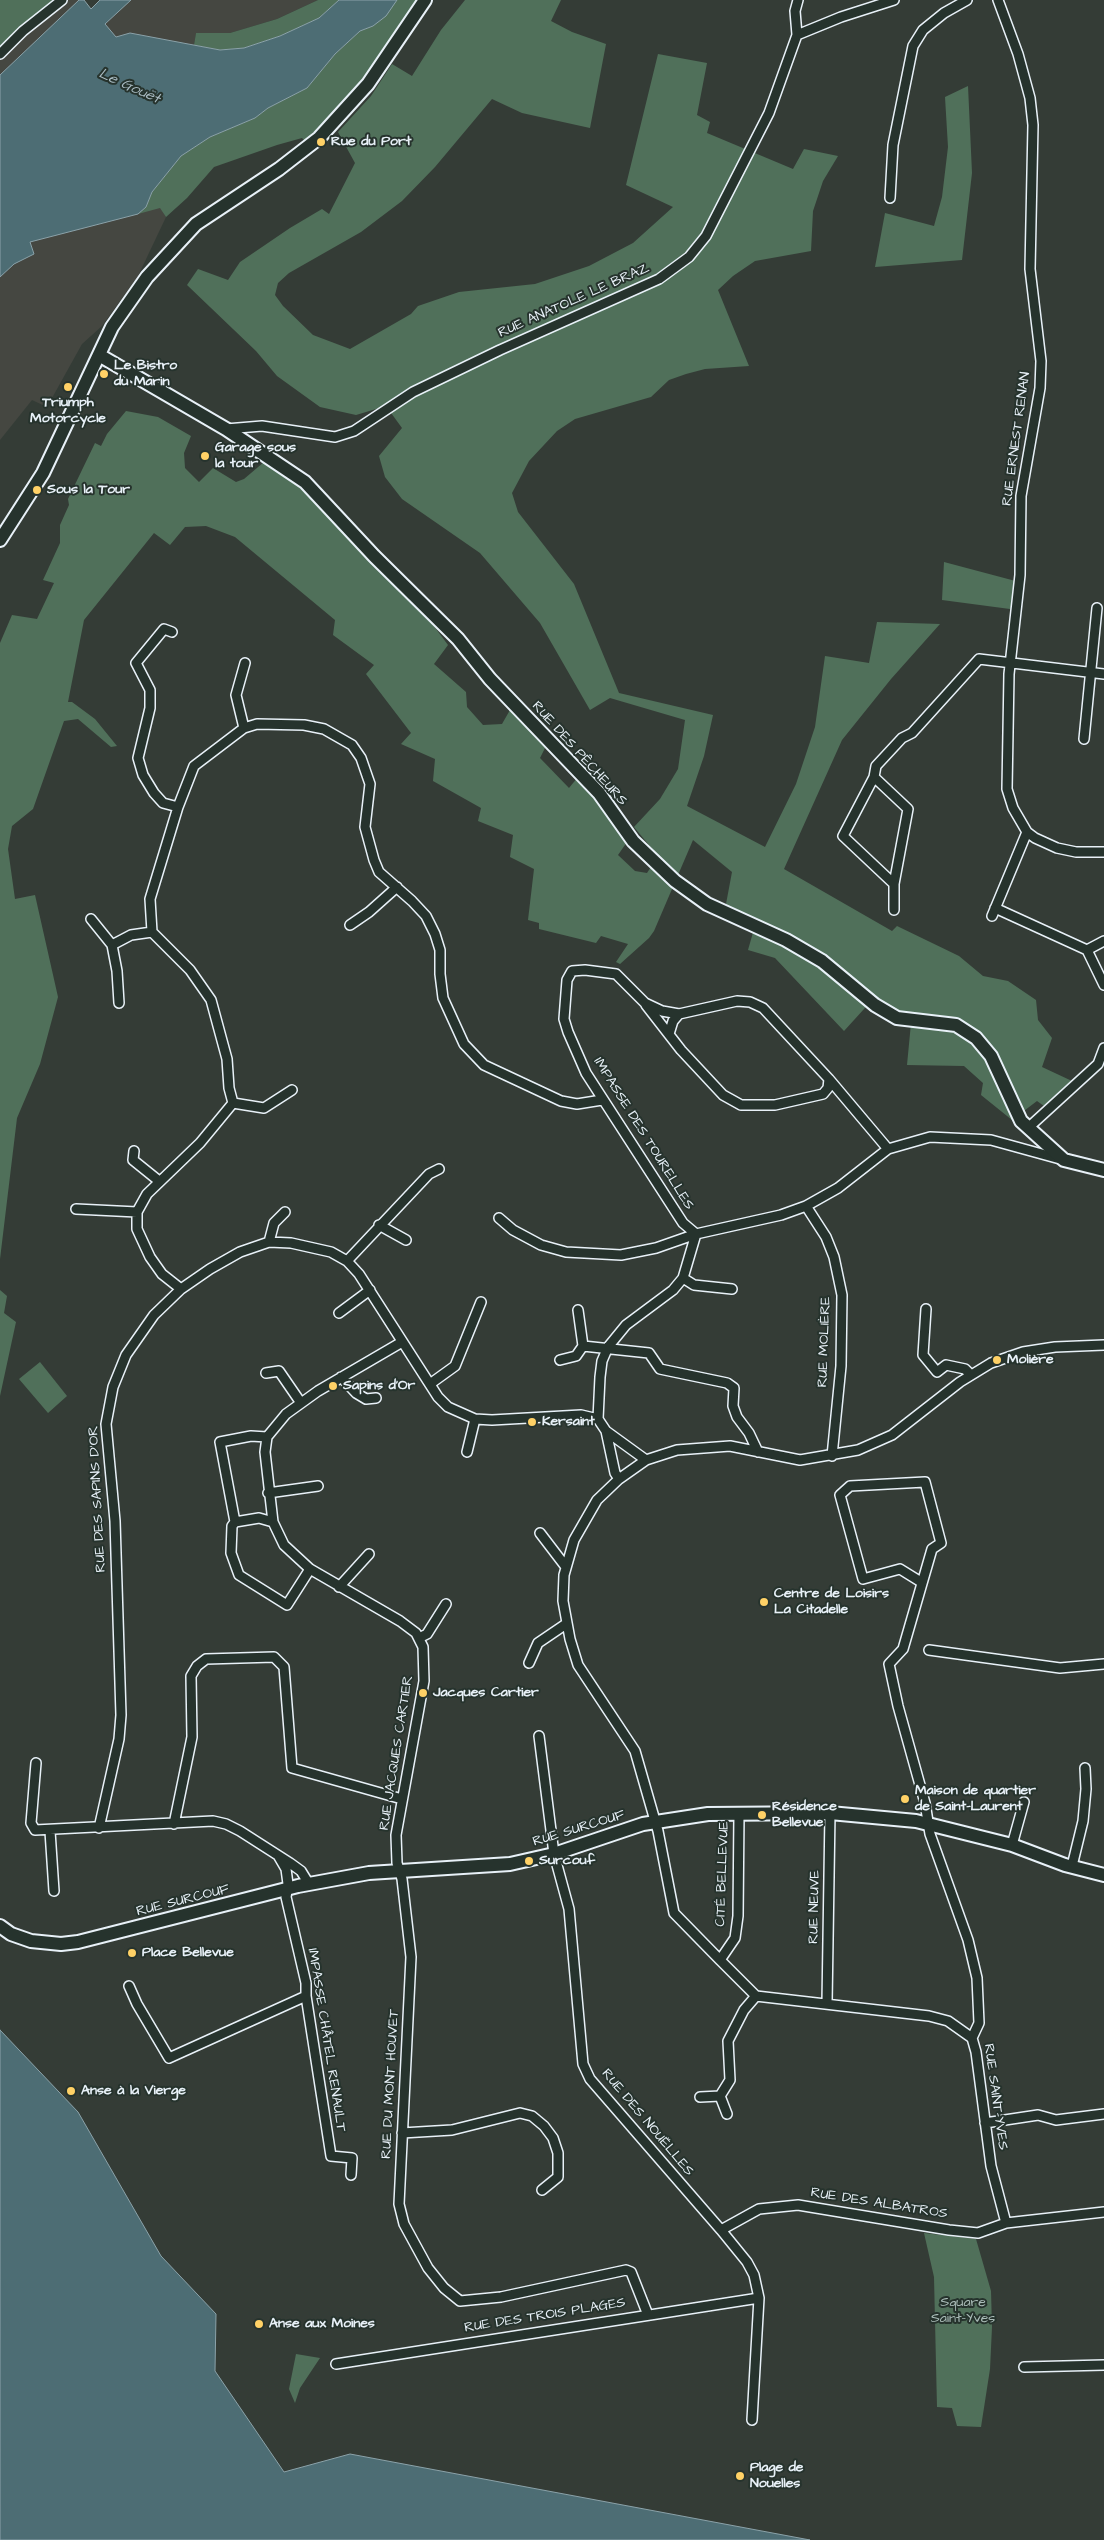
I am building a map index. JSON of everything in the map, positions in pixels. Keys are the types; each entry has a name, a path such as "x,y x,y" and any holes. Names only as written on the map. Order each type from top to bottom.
{"street":[{"path":"0,54 23,31 62,0"},
{"path":"0,540 43,473 112,327 126,305 170,251 196,224 279,169 319,138 368,84 425,0"},
{"path":"798,0 795,11 797,34 894,0"},
{"path":"890,198 893,144 913,46 923,30 944,12 967,0"},
{"name":"RUE ERNEST RENAN","path":"998,0 1018,54 1030,98 1032,116 1030,269 1039,335 1040,388 1021,496 1019,586 1012,664 1009,674 1006,778 1013,808 1028,832 1057,848 1076,852 1104,852"},
{"name":"RUE ANATOLE LE BRAZ","path":"226,429 262,426 335,437 354,431 370,423 413,392 457,370 659,279 690,257 706,236 769,113 797,34"},
{"name":"RUE DES PÊCHEURS","path":"99,355 274,459 315,492 374,556 458,639 490,679 599,793 633,840 675,881 707,904 786,940 822,961 875,1005 898,1018 956,1025 969,1034 991,1056 1021,1121 1064,1160"},
{"path":"1084,739 1097,608"},
{"path":"172,632 164,629 136,664 150,690 150,708 138,758 143,775 154,793 167,805 178,807"},
{"path":"894,884 843,836 874,777 876,766 902,738 912,732 979,659 1104,674"},
{"path":"244,728 236,695 245,663"},
{"path":"233,1103 229,1088 227,1059 211,1000 190,970 152,932 150,899 178,807 194,766 244,728 257,724 304,726 324,729 352,745 361,758 370,784 365,827 374,860 379,872 426,916 436,934 440,950 443,998 453,1023 472,1055 484,1065 561,1101 577,1104 602,1100"},
{"path":"874,777 908,809 894,884 894,910"},
{"path":"1028,832 994,912 1087,950 1104,985"},
{"path":"350,925 369,912 397,887"},
{"path":"91,919 112,945 117,971 119,1003"},
{"path":"112,945 131,934 152,932"},
{"path":"1087,950 1104,941"},
{"name":"IMPASSE DES TOURELLES","path":"644,1003 616,974 585,970 572,972 567,980 564,1018 586,1073 602,1100 683,1223 696,1234"},
{"path":"644,1003 662,1011 679,1014 737,1001 750,1002 763,1008 829,1079 888,1149"},
{"path":"644,1003 723,1095 741,1105 775,1105 823,1094 836,1097 851,1106"},
{"path":"669,1034 673,1021 679,1014"},
{"path":"1028,1128 1098,1064 1104,1048"},
{"path":"823,1094 828,1088 829,1079"},
{"path":"233,1103 264,1108 292,1090"},
{"path":"181,1289 162,1274 150,1256 137,1230 137,1212 147,1194 200,1143 233,1103"},
{"path":"499,1218 513,1230 541,1245 566,1252 621,1255 656,1248 696,1234 781,1216 806,1206 838,1188 888,1149 930,1137 991,1140 1104,1170"},
{"path":"134,1151 133,1160 159,1181"},
{"path":"347,1262 379,1225 429,1174 439,1169"},
{"name":"RUE MOLIÈRE","path":"806,1206 826,1238 834,1257 842,1295 841,1366 832,1456"},
{"path":"76,1209 137,1212"},
{"path":"269,1242 274,1224 285,1212"},
{"path":"379,1225 406,1240"},
{"path":"646,1460 606,1431 598,1419 602,1361 608,1347 626,1325 673,1290 683,1278 696,1234"},
{"name":"RUE DES SAPINS D'OR","path":"99,1828 119,1739 122,1715 115,1521 106,1424 113,1387 126,1355 154,1315 181,1289 240,1252 269,1242 312,1246 331,1252 347,1262 370,1290 402,1342 448,1407 475,1419 492,1420 582,1415 598,1419"},
{"path":"683,1278 694,1285 732,1289"},
{"path":"339,1313 370,1290"},
{"path":"430,1384 455,1366 481,1302"},
{"path":"926,1309 923,1355 937,1372 946,1365 965,1369 971,1375"},
{"path":"560,1360 576,1356 583,1346 578,1310"},
{"path":"402,1342 342,1377 286,1414 268,1437 265,1452 268,1493 273,1522 284,1545 310,1569 400,1621 419,1638 427,1634 446,1604"},
{"name":"CITÉ BELLEVUE","path":"756,1996 674,1912 656,1821 636,1751 578,1665 566,1624 563,1602 566,1567 574,1540 584,1519 597,1500 619,1479 646,1460 677,1450 705,1446 730,1446 800,1460 858,1450 892,1435 971,1375 992,1363 1023,1352 1055,1347 1104,1345"},
{"path":"583,1346 608,1347 649,1354 660,1369 730,1386 737,1417 749,1433 758,1452"},
{"path":"266,1373 279,1371 301,1403"},
{"path":"342,1377 356,1393 366,1399 376,1398"},
{"path":"467,1452 475,1419"},
{"path":"606,1431 615,1473 619,1479"},
{"path":"268,1437 251,1436 220,1442 235,1522 232,1526 231,1553 239,1575 287,1606 310,1569"},
{"path":"925,1482 941,1543 932,1549 921,1582 900,1569 863,1579 840,1495 850,1486 925,1482"},
{"path":"268,1493 318,1486"},
{"path":"235,1522 259,1518 273,1522"},
{"path":"540,1533 566,1567"},
{"path":"339,1587 369,1554"},
{"name":"RUE SAINT-YVES","path":"921,1582 903,1649 889,1664 898,1706 926,1804 928,1824 968,1940 978,1978 978,2023 972,2038 976,2052 991,2166 1006,2223"},
{"path":"529,1663 538,1643 566,1624"},
{"name":"RUE JACQUES CARTIER","path":"400,1872 396,1835 424,1681 424,1658 419,1638"},
{"path":"929,1650 1060,1668 1104,1664"},
{"path":"174,1824 192,1737 191,1676 197,1666 206,1659 274,1657 284,1668 292,1768 402,1799"},
{"name":"RUE DES NOUËLLES","path":"539,1736 554,1854 569,1909 583,2064 590,2079 721,2230 747,2262 754,2275 759,2298 752,2420"},
{"path":"36,1763 31,1826 35,1830 50,1831 213,1821 226,1824 301,1871 309,1884"},
{"path":"1072,1866 1083,1821 1086,1789 1085,1768"},
{"path":"1012,1845 1024,1802"},
{"name":"RUE SURCOUF","path":"0,1926 11,1934 31,1941 62,1944 106,1936 309,1884 369,1873 510,1864 554,1854 656,1821 708,1814 830,1813 928,1824 1012,1845 1104,1875"},
{"name":"RUE NEUVE","path":"827,2002 830,1813"},
{"name":"CITÉ BELLEVUE","path":"720,1960 735,1938 738,1916 739,1814"},
{"path":"50,1831 54,1891"},
{"name":"IMPASSE CHÂTEL RENAULT","path":"279,1857 286,1869 286,1897 306,1983 306,1996 331,2156 352,2158 351,2174"},
{"name":"RUE DU MONT HOUVET","path":"400,1872 411,1957 399,2204 404,2224 418,2251 444,2288 460,2301 477,2301 568,2284 611,2272 626,2270 631,2272 648,2315"},
{"path":"129,1986 137,2004 169,2058 306,1996"},
{"path":"720,2096 730,2080 728,2041 744,2010 756,1996 827,2002 948,2020 972,2038"},
{"path":"700,2097 720,2096"},
{"path":"720,2096 727,2114"},
{"path":"402,2133 452,2130 520,2113 532,2116 544,2126 553,2138 558,2153 558,2177 542,2190"},
{"path":"985,2123 1038,2115 1056,2120 1104,2114"},
{"name":"RUE DES ALBATROS","path":"721,2230 759,2209 798,2205 949,2230 978,2232 1006,2223"},
{"path":"1006,2223 1104,2212"},
{"name":"RUE DES TROIS PLAGES","path":"336,2364 759,2298"},
{"path":"1024,2367 1104,2365"}],"shaded area":[{"path":"55,0 79,0 0,75 0,46"},
{"path":"131,0 318,0 277,19 230,33 196,33 194,45 130,33 116,37 105,24"},
{"path":"160,207 166,217 138,276 102,326 82,344 47,407 32,400 0,440 0,277 14,264 34,254 30,242"}],"green space":[{"path":"0,0 55,0 0,46"},
{"path":"318,0 339,0 319,18 280,36 244,48 220,50 194,45 196,33 230,33 277,19"},
{"path":"397,0 419,0 363,78 332,114 305,141 302,138 277,145 214,167 187,198 166,217 160,208 138,214 146,207 152,192 181,156 210,137 255,118 268,108 307,88 335,54 360,31 373,26"},
{"path":"465,0 561,0 551,21 572,32 606,44 590,128 522,113 492,99 435,167 402,201 361,232 289,273 278,283 275,295 283,306 313,335 350,349 411,314 418,306 459,292 535,284 589,266 633,243 673,207 626,185 658,54 707,63 697,115 710,122 707,133 793,169 804,149 838,156 823,181 813,211 811,251 755,261 733,276 718,290 749,366 705,369 686,374 669,380 651,397 575,419 557,431 529,461 512,493 518,512 574,584 619,693 713,715 704,756 687,806 765,847 796,784 815,727 825,656 869,663 877,622 940,624 891,679 842,740 784,869 892,931 897,926 959,956 983,976 1008,981 1036,1000 1038,1020 1052,1038 1042,1067 1072,1081 1044,1106 1037,1101 1012,1120 981,1095 983,1083 964,1066 907,1065 912,1013 898,1011 874,998 844,1031 775,958 748,950 756,922 726,904 732,872 693,840 654,931 649,938 620,964 616,962 628,944 601,936 596,943 539,929 539,923 528,920 534,869 510,857 513,835 478,821 481,808 433,781 435,759 401,744 411,733 366,674 374,665 333,635 335,620 235,537 206,526 185,527 170,545 154,533 84,620 68,702 72,702 95,719 117,746 111,747 78,719 64,721 33,809 12,826 8,849 15,899 35,895 58,997 40,1064 17,1118 0,1259 0,643 12,615 37,619 54,583 43,580 60,543 60,525 69,505 68,499 95,443 101,446 107,434 126,411 158,417 191,436 184,453 185,468 199,482 213,468 236,482 244,479 264,462 315,499 419,606 448,645 434,664 466,692 467,707 483,725 502,724 510,710 546,746 540,758 569,788 578,777 608,813 627,842 618,855 635,871 647,873 658,856 634,827 660,799 678,769 685,720 610,698 590,710 540,623 480,553 402,499 385,477 379,456 402,428 386,406 356,415 320,407 277,376 256,351 187,285 198,269 228,280 240,262 290,228 322,209 329,214 355,163 338,132 371,96 392,64 412,76 441,30"},
{"path":"968,86 972,173 962,260 875,267 885,213 934,226 942,197 948,147 945,97"},
{"path":"944,562 1023,583 1022,605 1010,609 942,600"},
{"path":"0,1290 7,1296 4,1313 16,1322 0,1396"},
{"path":"40,1362 67,1396 48,1413 19,1379"},
{"name":"Square Saint-Yves","path":"924,2233 976,2239 991,2291 992,2327 990,2369 981,2427 957,2426 952,2408 937,2407 934,2277"},
{"path":"296,2354 320,2358 300,2388 295,2403 289,2389"}],"water":[{"name":"Le Gouët","path":"79,0 84,0 91,9 100,0 131,0 105,24 116,37 130,33 220,50 244,48 280,36 319,18 339,0 397,0 386,16 373,26 360,31 335,54 307,88 268,108 255,118 210,137 181,156 152,192 146,207 138,214 30,242 34,254 14,264 0,277 0,75"},
{"path":"0,2030 78,2112 161,2256 216,2314 215,2371 284,2472 350,2454 810,2540 0,2540"}],"place":[{"name":"Rue du Port","path":"321,142"},
{"name":"Le Bistro du Marin","path":"104,374"},
{"name":"Triumph Motorcycle","path":"68,387"},
{"name":"Garage sous la tour","path":"205,456"},
{"name":"Sous la Tour","path":"37,490"},
{"name":"Molière","path":"997,1360"},
{"name":"Sapins d'Or","path":"333,1386"},
{"name":"Kersaint","path":"532,1422"},
{"name":"Centre de Loisirs La Citadelle","path":"764,1602"},
{"name":"Jacques Cartier","path":"423,1693"},
{"name":"Maison de quartier de Saint-Laurent","path":"905,1799"},
{"name":"Résidence Bellevue","path":"762,1815"},
{"name":"Surcouf","path":"529,1861"},
{"name":"Place Bellevue","path":"132,1953"},
{"name":"Anse à la Vierge","path":"71,2091"},
{"name":"Anse aux Moines","path":"259,2324"},
{"name":"Plage de Nouelles","path":"740,2476"}]}
